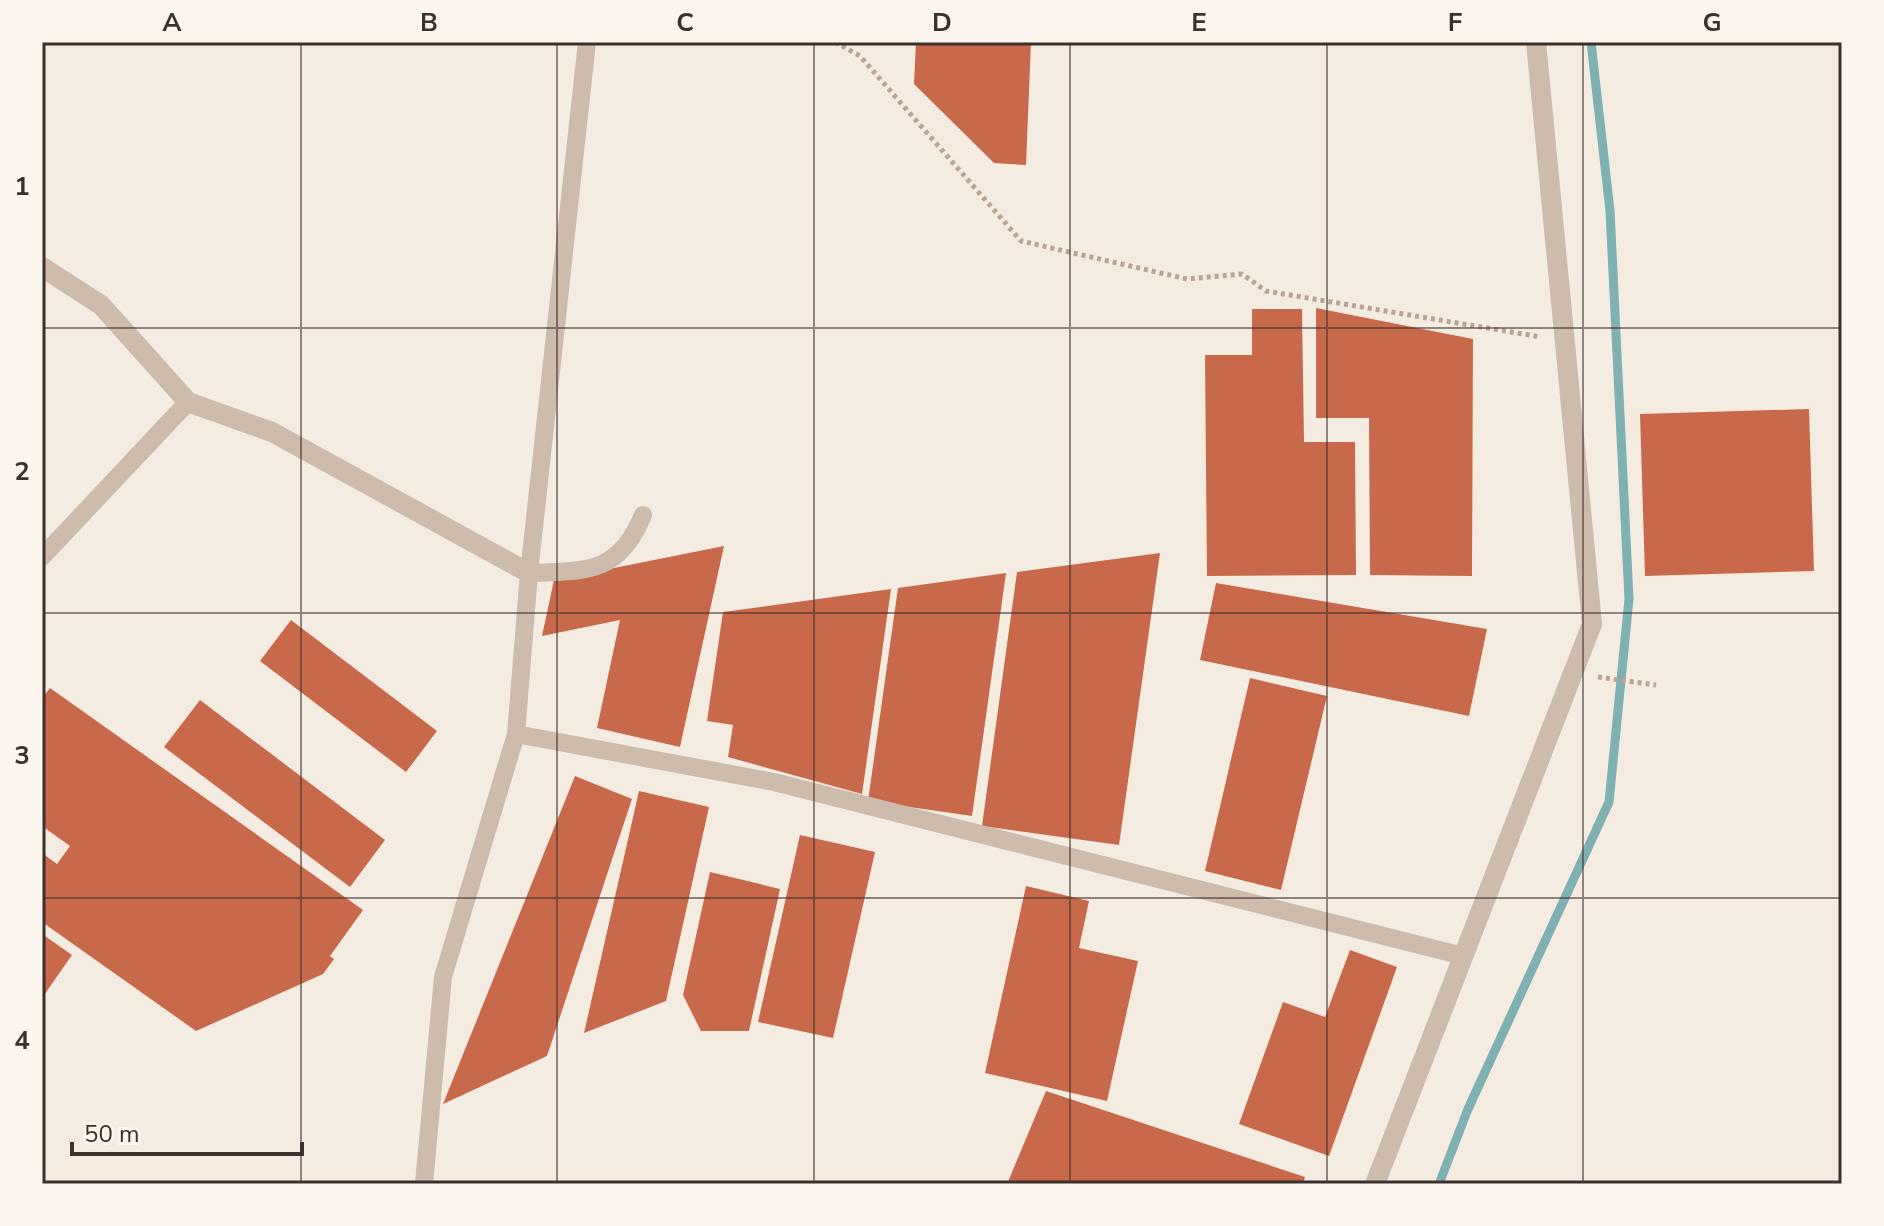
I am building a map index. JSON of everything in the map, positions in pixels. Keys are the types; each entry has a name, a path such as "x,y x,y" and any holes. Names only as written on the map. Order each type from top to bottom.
{"street":[{"path":"1375,1184 1592,624 1536,42"},
{"path":"42,267 101,305 188,402 272,432 529,573"}],"lane":[{"path":"424,1184 443,977 516,734 529,573 587,42"},
{"path":"42,557 188,402"},
{"path":"529,573 570,572 616,559 633,541 643,515"},
{"path":"516,734 774,782 1463,956"}],"path":[{"path":"835,42 860,56 1021,241 1187,279 1242,274 1266,291 1566,342"},
{"path":"1600,677 1656,685"}],"building":[{"path":"916,42 1031,42 1026,165 994,163 914,84"},
{"path":"1316,308 1473,339 1472,576 1370,575 1369,418 1316,418"},
{"path":"1252,309 1302,309 1304,442 1355,442 1356,575 1207,576 1205,355 1252,355"},
{"path":"1809,409 1814,571 1645,576 1640,414"},
{"path":"724,546 680,747 597,728 620,620 542,636 554,580"},
{"path":"1160,553 1119,845 982,826 1017,572"},
{"path":"1006,573 972,816 868,801 898,588"},
{"path":"1216,583 1487,629 1469,716 1200,660"},
{"path":"891,589 862,794 728,757 733,725 707,721 723,612"},
{"path":"291,620 437,731 406,772 260,661"},
{"path":"1250,678 1327,696 1281,890 1205,871"},
{"path":"50,688 363,910 330,956 334,959 323,974 196,1031 42,922 42,853 57,864 70,846 42,826 42,698"},
{"path":"200,700 385,840 350,887 164,747"},
{"path":"575,776 632,799 547,1056 443,1104"},
{"path":"639,791 709,807 666,1001 584,1033"},
{"path":"800,835 875,852 833,1038 758,1022"},
{"path":"710,872 780,889 749,1031 701,1031 683,995"},
{"path":"1026,886 1089,901 1079,948 1138,961 1107,1101 985,1073"},
{"path":"42,934 72,955 42,998"},
{"path":"1350,950 1397,967 1329,1156 1239,1124 1283,1002 1325,1017"},
{"path":"1046,1091 1305,1177 1303,1184 1007,1184"}],"waterway":[{"path":"1439,1184 1468,1109 1609,802 1629,599 1610,211 1591,42"}]}
